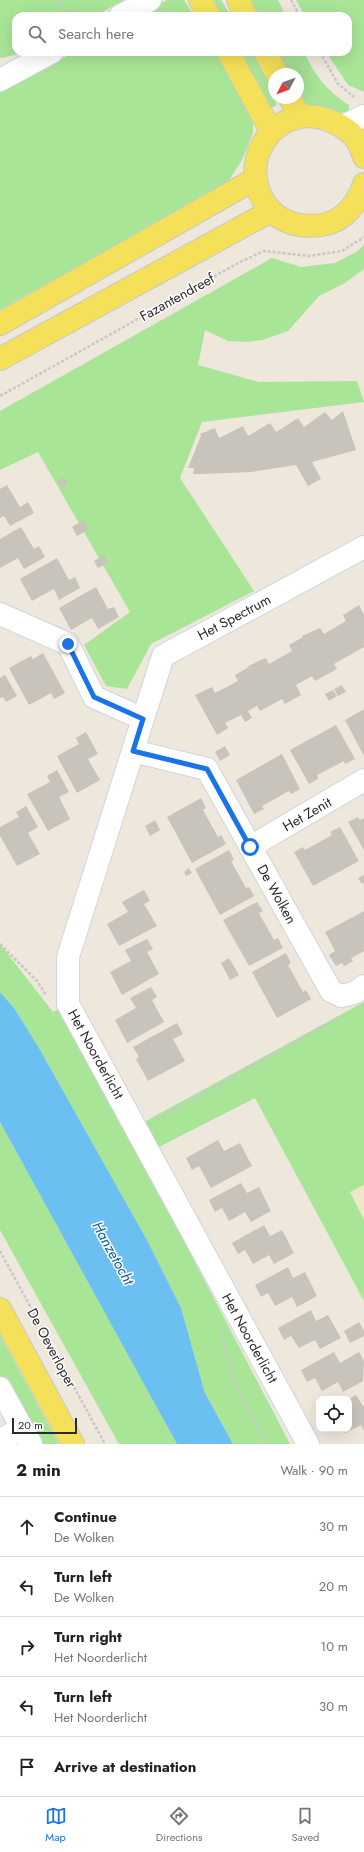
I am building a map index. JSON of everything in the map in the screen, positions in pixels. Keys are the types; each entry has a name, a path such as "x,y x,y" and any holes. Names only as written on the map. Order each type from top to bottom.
{"main road":[{"path":"200,0 207,12"},
{"path":"238,0 244,12"},
{"path":"230,56 271,131"},
{"path":"267,56 274,68"},
{"path":"364,157 357,140 343,126 295,107 284,122 271,131 258,153 255,178 260,196 271,211 288,222 308,227 328,224 346,214 359,198 364,184"},
{"path":"0,324 255,178"},
{"path":"0,359 271,211"},
{"name":"De Oeverloper","path":"0,1309 73,1444"}],"street":[{"path":"128,12 150,0"},
{"path":"0,80 45,56"},
{"path":"343,126 361,108"},
{"name":"Het Spectrum","path":"143,719 163,656 364,547"},
{"path":"0,614 68,644 94,697 143,719"},
{"name":"Het Noorderlicht","path":"143,719 68,957 68,1004 308,1444"},
{"name":"De Wolken","path":"133,751 207,769 331,991 341,996 359,989"},
{"name":"Het Zenit","path":"250,847 364,780"},
{"path":"0,1388 27,1436 0,1440"}],"path":[{"path":"59,0 66,12"},
{"path":"291,0 298,12"},
{"path":"322,56 338,84 361,108"},
{"name":"Fazantendreef","path":"0,396 240,262 264,251 309,256 342,251 364,237"},
{"path":"138,1131 348,1012 359,989"},
{"name":"De Oeverloper","path":"0,1251 105,1444"}],"shaded area":[{"path":"364,1185 364,1220 350,1192"}],"green space":[{"path":"0,0 124,0 102,12 12,12 12,56 2,58 0,57"},
{"path":"167,0 184,0 192,12 145,12"},
{"path":"204,0 221,0 228,12 211,12"},
{"path":"243,0 278,0 284,12 250,12"},
{"path":"296,0 364,0 364,92 348,85 329,56 352,56 352,12 303,12"},
{"path":"67,56 219,56 253,110 253,133 242,160 228,182 0,310 0,93"},
{"path":"236,56 254,56 268,80 268,104 276,104 276,106 270,108"},
{"path":"274,56 306,56 322,82 334,94 349,105 349,112 328,112 309,106 304,103 304,68 281,68"},
{"path":"364,245 364,269 345,283 319,296 288,331 263,340 246,342 228,341 205,330 198,365 259,382 357,381 364,402 202,422 180,478 254,591 151,644 127,689 106,686 84,645 130,612 38,452 0,470 0,411 272,258 301,267 335,263 356,252"},
{"path":"0,944 53,1012 64,1007 71,1025 290,1444 233,1444 205,1393 181,1308 147,1240 39,1048 14,1008 0,992"},
{"path":"364,1002 364,1185 350,1192 364,1220 364,1301 255,1098 157,1148 144,1122"},
{"path":"0,1122 177,1444 119,1444 0,1230"},
{"path":"0,1335 59,1444 37,1444 0,1375"}],"water":[{"name":"Hanzetocht","path":"0,992 14,1008 39,1048 147,1240 181,1308 205,1393 233,1444 177,1444 0,1122"}],"building":[{"path":"343,411 356,450 312,462 321,479 308,486 296,465 251,472 203,474 193,474 194,468 188,468 201,436 200,434 215,428 219,438 243,426 248,436 270,423 276,432 298,418 304,427 325,412 332,420"},
{"path":"65,477 68,484 61,488 57,481"},
{"path":"7,485 20,507 28,502 34,513 10,526 4,516 0,518 0,489"},
{"path":"84,520 89,529 77,536 72,527"},
{"path":"21,527 34,549 39,546 45,557 24,569 18,558 0,568 0,539"},
{"path":"104,555 108,563 98,568 94,561"},
{"path":"57,558 69,580 75,577 80,588 59,600 54,589 32,601 20,579"},
{"path":"96,587 108,609 114,607 119,617 98,629 92,618 71,630 59,608"},
{"path":"359,605 364,615 364,647 334,664 337,669 315,681 312,676 296,685 301,695 285,704 282,699 260,711 257,706 248,711 252,718 245,722 241,715 225,723 228,728 217,735 195,695 212,687 215,693 238,681 235,675 249,667 248,666 266,658 269,664 292,651 289,645 303,637 302,636 320,628 324,634 346,621 343,615"},
{"path":"43,653 65,693 54,699 51,693 29,705 9,668 31,656 33,659"},
{"path":"5,675 17,696 6,702 3,697 0,698 0,678"},
{"path":"342,685 346,692 338,696 334,689"},
{"path":"333,690 337,696 329,701 325,694"},
{"path":"364,709 364,756 345,720"},
{"path":"336,725 355,759 345,764 344,761 317,775 318,779 309,784 290,750"},
{"path":"86,732 98,754 88,759 100,780 77,793 57,756 79,744 76,738"},
{"path":"225,746 230,755 220,761 215,752"},
{"path":"282,754 300,789 291,794 289,791 262,806 264,809 254,814 236,780"},
{"path":"57,770 69,792 59,797 70,819 48,831 27,794 50,782 47,776"},
{"path":"201,798 206,808 203,810 218,837 221,835 226,844 192,863 167,817"},
{"path":"26,806 38,827 28,833 40,854 17,866 0,836 0,827 19,817 16,812"},
{"path":"358,817 360,820 364,818 364,850 348,822"},
{"path":"155,820 160,830 150,836 145,826"},
{"path":"340,827 359,861 313,886 294,852 303,847 305,850 332,835 330,832"},
{"path":"229,850 234,860 231,861 246,888 249,887 254,896 220,915 195,869"},
{"path":"189,868 192,873 186,876 184,872"},
{"path":"364,875 364,883 362,884 358,878"},
{"path":"144,890 150,901 144,904 157,926 119,946 107,924 128,912 122,902"},
{"path":"257,902 263,911 259,913 274,940 278,938 283,948 249,966 223,920"},
{"path":"364,911 364,951 351,958 353,961 344,966 342,963 336,966 329,955 335,951 325,932"},
{"path":"147,939 153,949 147,952 159,974 122,995 110,972 131,961 125,950"},
{"path":"286,953 291,963 288,965 303,992 306,990 311,999 277,1018 252,972"},
{"path":"229,958 239,975 230,980 221,963"},
{"path":"151,987 157,997 152,1000 164,1022 127,1043 115,1020 136,1008 130,998"},
{"path":"177,1023 183,1034 173,1039 185,1061 148,1081 136,1059 139,1057 133,1047"},
{"path":"218,1140 224,1151 240,1143 252,1166 211,1188 199,1166 192,1170 186,1158"},
{"path":"241,1183 247,1193 259,1187 271,1211 251,1222 245,1212 229,1221 222,1208 215,1212 209,1200"},
{"path":"264,1225 270,1236 282,1230 294,1253 274,1264 269,1255 253,1264 245,1250 238,1254 232,1243"},
{"path":"288,1267 293,1278 305,1272 317,1296 297,1307 292,1297 275,1306 268,1293 261,1297 255,1285"},
{"path":"311,1310 316,1321 328,1315 341,1338 320,1349 315,1340 299,1348 291,1336 284,1340 278,1328"},
{"path":"359,1322 364,1331 364,1336 350,1343 344,1331"},
{"path":"334,1352 340,1363 359,1352 364,1361 363,1381 343,1392 338,1382 322,1391 315,1378 307,1382 301,1370"},
{"path":"356,1395 363,1406 364,1405 364,1431 361,1425 352,1430 352,1397"}],"route":[{"path":"68,644 94,697 143,719 133,751 207,769 250,847"}]}
